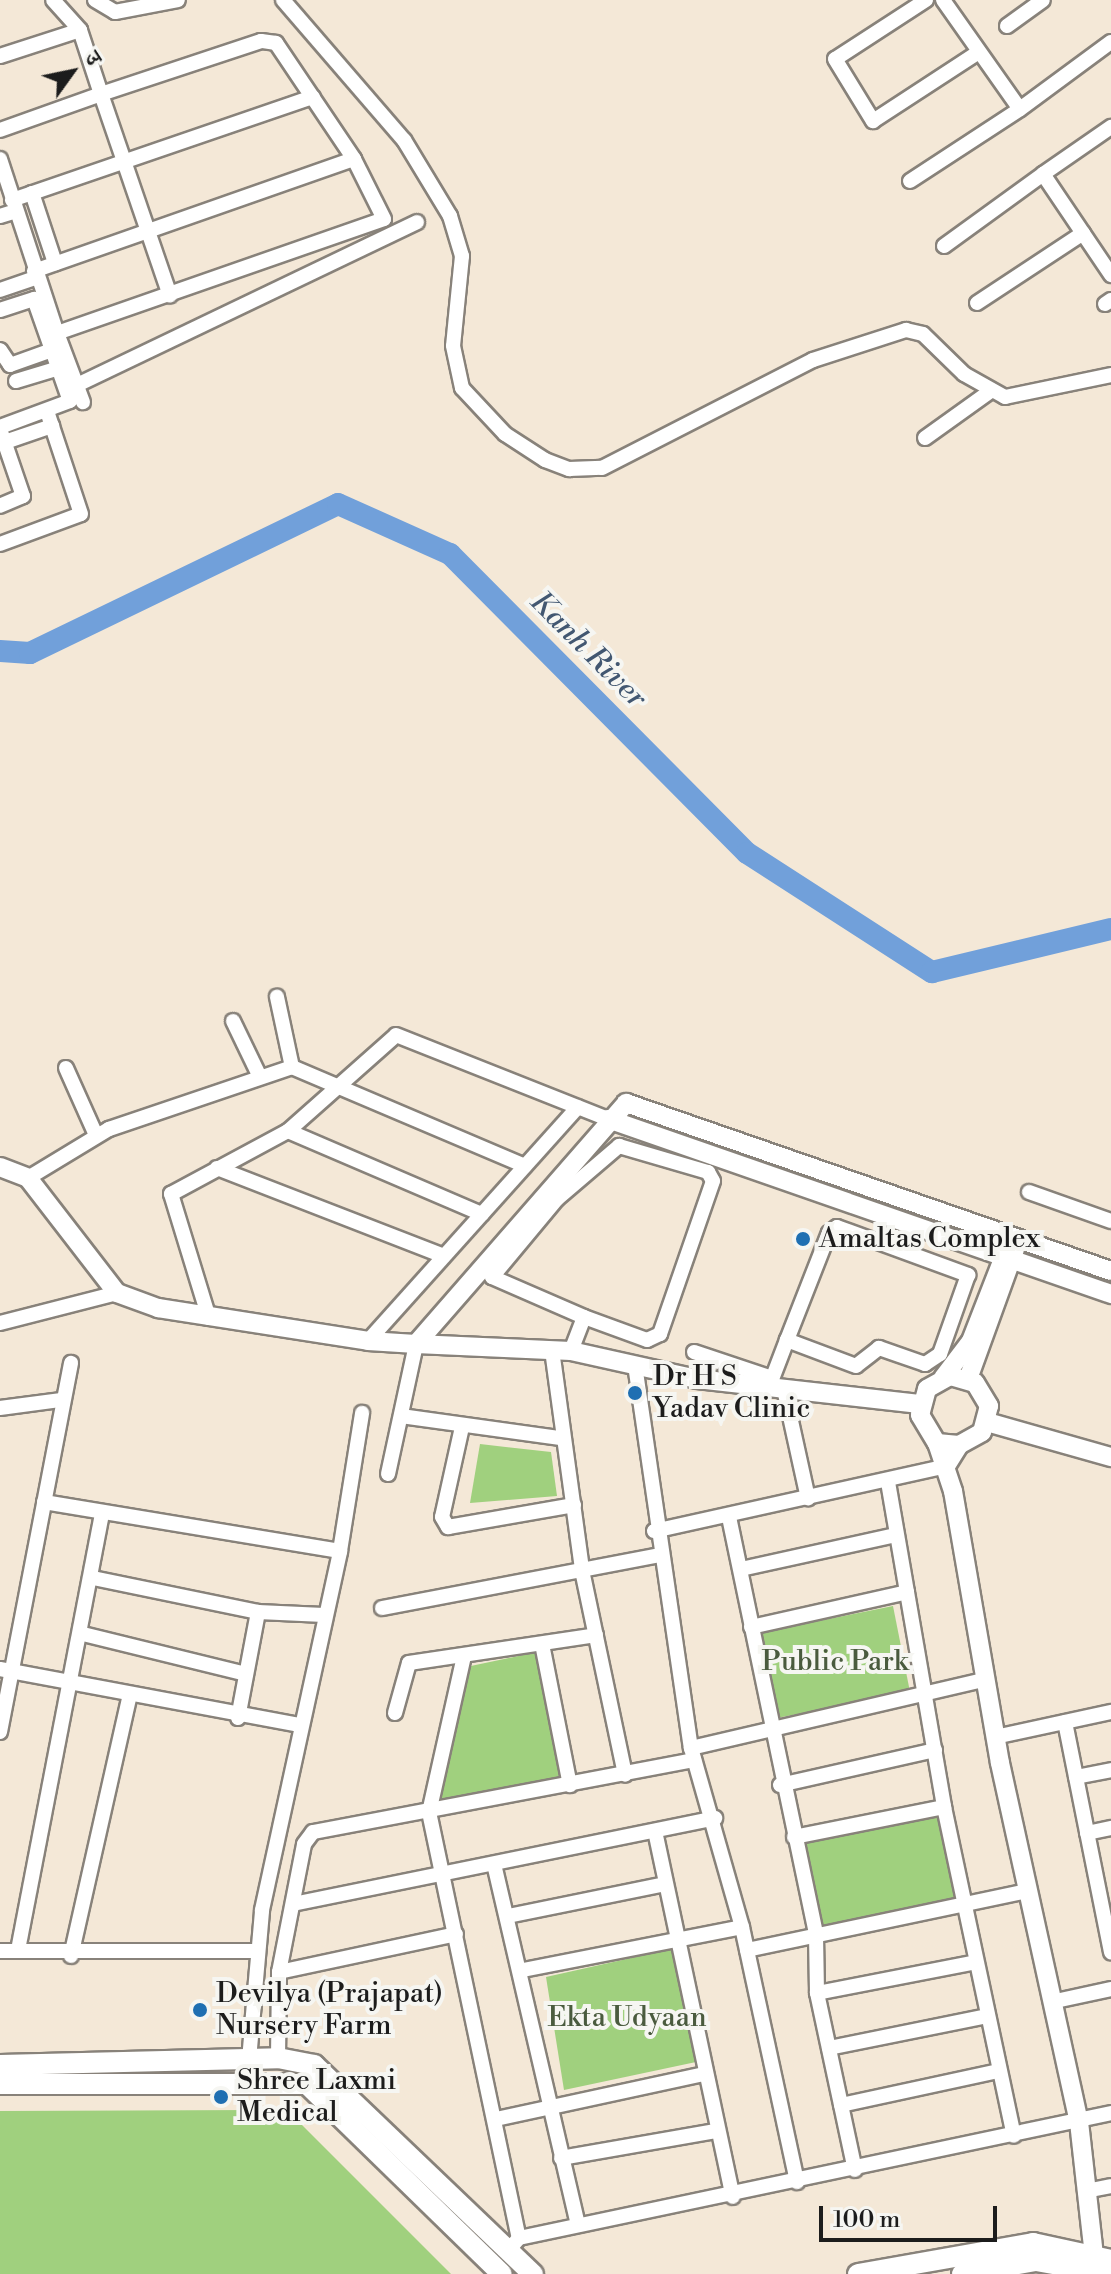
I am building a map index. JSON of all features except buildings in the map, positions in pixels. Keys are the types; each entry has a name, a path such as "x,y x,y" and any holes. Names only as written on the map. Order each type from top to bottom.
{"main road":[{"path":"0,2065 278,2058 332,2077 514,2244 533,2274"},
{"path":"0,2084 307,2084 502,2274"},
{"path":"858,2274 1033,2243 1102,2257"},
{"path":"962,2274 1036,2261 1109,2274"}],"street":[{"path":"53,0 80,30 122,163 170,295"},
{"path":"95,0 115,12 178,0"},
{"path":"283,0 404,140 450,216 462,256 453,346 462,388 505,434 545,460 569,469 602,468 813,360 906,330 923,334 992,390 1022,398 1111,375"},
{"path":"926,0 835,59 873,121 979,52"},
{"path":"943,0 1020,109"},
{"path":"1007,26 1043,0"},
{"path":"0,56 80,30"},
{"path":"0,130 101,94 269,41 283,49 354,159 391,234"},
{"path":"910,181 1020,109 1111,42"},
{"path":"0,216 32,193 313,97"},
{"path":"944,246 1111,127"},
{"path":"0,159 36,274 83,402"},
{"path":"0,290 55,263 354,159"},
{"path":"1043,174 1111,275"},
{"path":"32,193 55,263"},
{"path":"57,333 384,219"},
{"path":"77,385 417,222"},
{"path":"977,303 1083,233"},
{"path":"0,310 34,299 70,401 49,418 2,433 23,496 0,506"},
{"path":"0,350 16,381"},
{"path":"10,365 52,350"},
{"path":"0,387 59,368"},
{"path":"925,438 992,390"},
{"path":"0,544 81,514 49,418"},
{"path":"277,997 292,1067"},
{"path":"233,1021 258,1073"},
{"path":"209,1318 170,1197 288,1131 335,1088 403,1035 608,1119 1111,1294"},
{"path":"28,1178 96,1135 258,1073 292,1067 335,1088 525,1166"},
{"path":"66,1068 96,1135"},
{"path":"388,1474 416,1344 608,1119 630,1103 1111,1271"},
{"path":"368,1341 578,1107"},
{"path":"288,1131 482,1214"},
{"path":"619,1146 708,1172 713,1181 660,1334 647,1340 584,1317 492,1277 557,1199 619,1146"},
{"path":"0,1167 28,1178 117,1293"},
{"path":"217,1168 444,1256"},
{"path":"1029,1192 1111,1221"},
{"path":"787,1340 856,1366 879,1348 925,1364 940,1354 968,1275 837,1227 787,1340 775,1384 808,1498"},
{"path":"920,1404 971,1341 1015,1238"},
{"path":"968,1379 1007,1258"},
{"path":"0,1323 117,1293 209,1318 368,1341 571,1351 635,1365 920,1404"},
{"path":"571,1351 584,1317"},
{"path":"552,1350 560,1438 574,1505 583,1575 625,1775"},
{"path":"694,1352 775,1384"},
{"path":"0,1732 6,1671 71,1363"},
{"path":"635,1365 654,1531 692,1754 715,1818 742,1927 797,2182"},
{"path":"943,1378 968,1379 984,1393 987,1422"},
{"path":"0,1408 61,1400"},
{"path":"920,1404 946,1466 995,1737 1079,2122 1102,2257"},
{"path":"249,2060 257,1951 299,1725 340,1551 362,1413"},
{"path":"401,1416 462,1427 560,1438"},
{"path":"654,1531 888,1482 946,1466 959,1445 987,1422"},
{"path":"987,1422 1111,1457"},
{"path":"462,1427 442,1517 448,1527 574,1505"},
{"path":"937,1443 959,1445"},
{"path":"888,1482 944,1807 1014,2136"},
{"path":"44,1502 102,1515 340,1551"},
{"path":"18,1950 83,1634 102,1515"},
{"path":"729,1517 780,1785 816,1935 817,1993 855,2170"},
{"path":"741,1569 896,1535"},
{"path":"382,1608 583,1575 659,1555"},
{"path":"93,1578 258,1612 324,1615"},
{"path":"751,1627 907,1592"},
{"path":"238,1718 258,1612"},
{"path":"83,1634 246,1674"},
{"path":"395,1713 409,1663 596,1635"},
{"path":"542,1644 570,1785"},
{"path":"464,1656 429,1812 496,2119 514,2244 578,2224 733,2197 1111,2113"},
{"path":"6,1671 238,1718 299,1725"},
{"path":"278,2058 279,1972 304,1844 313,1832 625,1775 769,1728 984,1680"},
{"path":"71,1956 130,1695"},
{"path":"995,1737 1111,1712"},
{"path":"1065,1722 1087,1833 1104,1886 1111,1952"},
{"path":"780,1785 935,1750"},
{"path":"1076,1777 1111,1770"},
{"path":"794,1837 944,1807"},
{"path":"293,1904 715,1818"},
{"path":"1087,1833 1111,1828"},
{"path":"655,1831 716,2131 733,2197"},
{"path":"494,1864 555,2107 561,2158 578,2224"},
{"path":"508,1916 665,1884"},
{"path":"747,1950 964,1907 1028,1891"},
{"path":"523,1970 742,1927"},
{"path":"279,1972 456,1934"},
{"path":"0,1951 71,1956 257,1951"},
{"path":"817,1993 976,1962"},
{"path":"1051,2002 1111,1989"},
{"path":"829,2048 987,2016"},
{"path":"841,2105 998,2071"},
{"path":"496,2119 705,2074"},
{"path":"561,2158 716,2131"},
{"path":"1091,2190 1111,2186"}],"green space":[{"path":"480,1444 551,1452 557,1496 470,1503"},
{"name":"Public Park","path":"893,1606 910,1692 777,1718 760,1633"},
{"path":"537,1652 562,1780 434,1809 466,1667"},
{"path":"938,1814 955,1899 820,1926 802,1841"},
{"name":"Ekta Udyaan","path":"676,1948 696,2062 564,2090 546,1977"},
{"path":"287,2110 451,2274 0,2274 0,2111"}],"waterway":[{"name":"Kanh River","path":"0,651 30,653 338,504 450,554 747,853 932,972 1111,929"}],"place":[{"name":"Amaltas Complex","path":"803,1239"},
{"name":"Dr H S Yadav Clinic","path":"635,1393"},
{"name":"Devilya (Prajapat) Nursery Farm","path":"200,2010"},
{"name":"Shree Laxmi Medical","path":"221,2097"}]}
